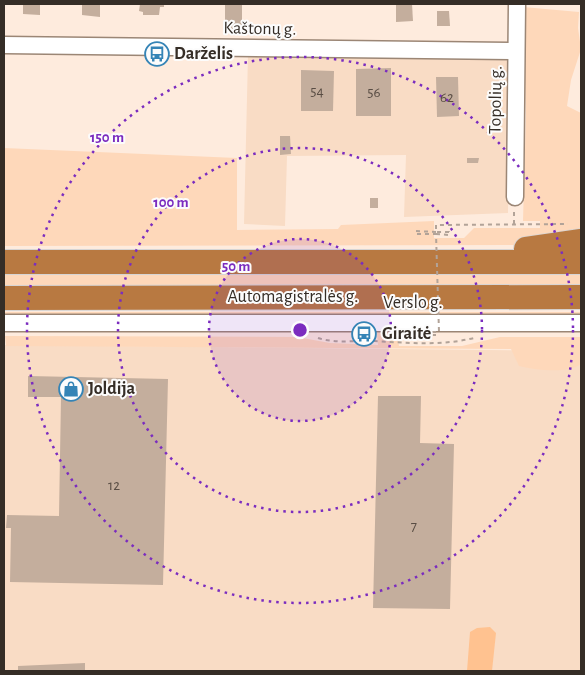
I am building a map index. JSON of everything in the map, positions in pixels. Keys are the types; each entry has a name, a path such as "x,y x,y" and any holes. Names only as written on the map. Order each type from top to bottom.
{"highway":[{"path":"97,262 137,252 513,250 542,248 577,232"},
{"name":"Automagistralės g.","path":"4,262 581,262"},
{"name":"Automagistralės g.","path":"4,298 581,297"}],"street":[{"name":"Topolių g.","path":"515,197 517,4"},
{"name":"Kaštonų g.","path":"4,45 516,51"},
{"name":"Verslo g.","path":"4,323 581,323"}],"path":[{"path":"436,344 436,335 420,334 420,332 439,332 436,225 577,232"},
{"path":"416,232 436,233 416,234 416,232"}],"shaded area":[{"path":"523,7 579,12 578,28 581,49 571,80 567,106 581,113 581,236 540,245 4,246 4,148 237,158 237,230 338,229 341,225 434,221 434,238 464,238 474,228 540,228 540,221 523,221 526,115"},
{"path":"248,55 504,57 509,63 508,213 404,217 406,155 287,156 285,226 244,224"},
{"path":"4,269 581,271 581,290 4,290"},
{"path":"4,312 581,312 581,316 4,316"},
{"path":"396,329 399,346 462,346 500,337 581,337 581,364 576,367 560,370 542,370 519,366 511,349 6,346 5,336 297,337 330,343 378,345 377,333"},
{"path":"4,345 581,351 581,671 4,671"},
{"path":"490,627 496,633 492,671 467,671 470,632 477,628"}],"building":[{"path":"23,4 40,4 40,15 23,14"},
{"path":"82,4 100,4 100,17 82,15"},
{"path":"140,4 164,4 164,7 160,7 159,15 143,15 143,12 139,11"},
{"path":"225,4 242,4 242,30 225,30"},
{"path":"412,4 413,21 396,22 396,5"},
{"path":"437,11 449,11 450,26 437,26"},
{"path":"391,68 391,116 356,116 356,69"},
{"path":"301,70 334,71 333,111 301,111"},
{"path":"436,77 458,77 459,116 437,117"},
{"path":"280,136 290,136 291,154 280,155"},
{"path":"467,158 479,158 478,163 467,163"},
{"path":"370,198 378,198 378,208 370,208"},
{"path":"28,376 168,379 163,585 10,582 11,528 6,528 7,515 59,516 61,397 28,397"},
{"path":"378,396 421,396 420,443 454,444 450,609 373,608"},
{"path":"85,663 85,671 18,671 18,666"}],"place":[{"name":"Darželis","path":"157,54"},
{"name":"Giraitė","path":"364,334"},
{"name":"Joldija","path":"71,389"}]}
